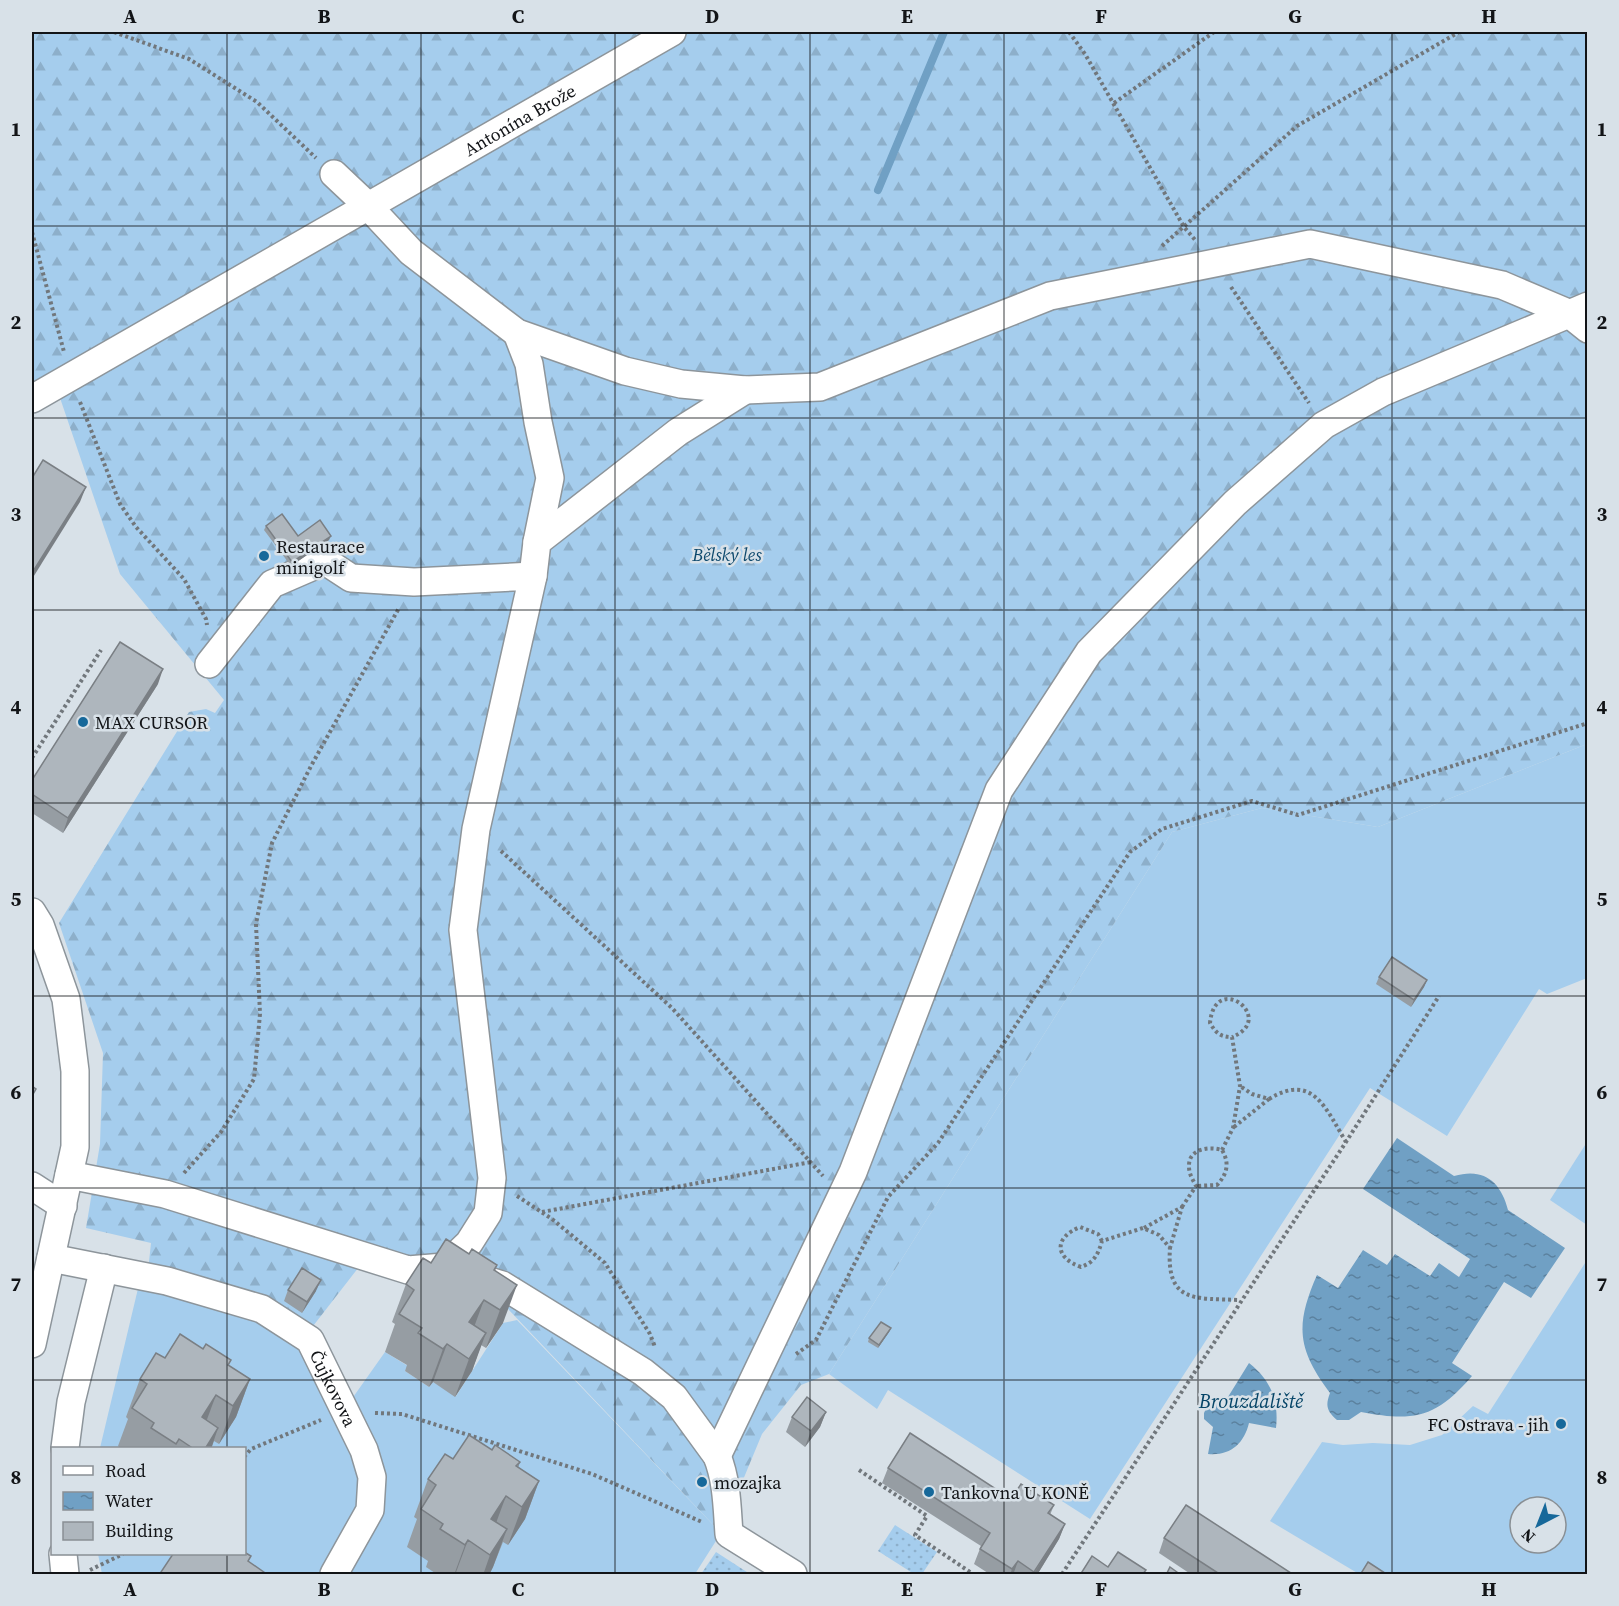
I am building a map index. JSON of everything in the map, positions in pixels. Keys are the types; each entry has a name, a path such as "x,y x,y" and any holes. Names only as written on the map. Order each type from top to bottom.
{"street":[{"name":"Antonína Brože","path":"32,399 672,32"},
{"path":"334,174 411,252 517,333 625,371 681,384 745,390 820,387 1050,296 1310,244 1502,285 1581,316"},
{"path":"717,1456 853,1172 999,790 1089,652 1235,503 1324,425 1383,392 1581,316"},
{"path":"444,1267 469,1243 488,1213 492,1178 463,930 476,829 533,576 537,542 550,478 529,364 517,333"},
{"path":"537,542 678,432 745,390"},
{"path":"209,664 272,584 325,561 351,578 414,582 533,576"},
{"path":"32,912 40,925 66,999 75,1071 75,1147 32,1344"},
{"path":"69,1174 165,1194 408,1270 444,1267 502,1285 644,1372 674,1397 717,1456 722,1467 727,1497 729,1534 793,1575"},
{"path":"32,1186 63,1206"},
{"name":"Čujkovova","path":"51,1258 167,1281 262,1309 310,1341 364,1450 372,1477 370,1510 334,1575"},
{"path":"65,1447 71,1402 104,1268"},
{"path":"63,1555 65,1575"}],"path":[{"path":"114,32 189,59 256,102 334,174"},
{"path":"1069,32 1085,54 1184,227 1215,263 1324,425"},
{"path":"1113,103 1214,32"},
{"path":"1157,250 1297,126 1459,32"},
{"path":"32,232 71,377 120,504 136,526 184,579 206,618 209,664"},
{"path":"165,1194 221,1132 254,1079 260,1014 256,924 272,843 311,766 414,582"},
{"path":"32,758 100,650"},
{"path":"788,1360 816,1340 888,1197 938,1143 1130,852 1162,830 1252,801 1298,816 1587,723"},
{"path":"476,829 672,1008 841,1198"},
{"path":"1062,1575 1346,1142 1438,996"},
{"path":"1227,999 1244,1005 1248,1013 1249,1022 1244,1031 1232,1037 1222,1037 1210,1023 1213,1006 1227,999"},
{"path":"1222,1150 1233,1128 1240,1086 1232,1037"},
{"path":"1240,1086 1252,1095 1269,1099"},
{"path":"1233,1128 1282,1091 1298,1088 1321,1100 1346,1142"},
{"path":"1212,1147 1222,1150 1227,1168 1224,1178 1217,1185 1196,1186 1189,1169 1190,1158 1196,1152 1212,1147"},
{"path":"542,1212 811,1162"},
{"path":"492,1178 542,1212 605,1263 650,1334 658,1355"},
{"path":"1196,1186 1182,1207 1170,1248 1171,1279 1180,1291 1197,1298 1241,1300"},
{"path":"1102,1241 1143,1228 1182,1207"},
{"path":"1080,1227 1098,1234 1102,1241 1099,1252 1092,1263 1081,1267 1070,1263 1062,1256 1060,1247 1064,1237 1080,1227"},
{"path":"1143,1228 1159,1235 1170,1248"},
{"path":"246,1454 251,1449 344,1411 402,1414 581,1471 729,1534"},
{"path":"859,1470 927,1516 915,1535 973,1575"},
{"path":"81,1575 121,1555"}],"green space":[{"name":"Bělský les","path":"32,32 1587,32 1587,744 1378,827 1262,808 1172,832 829,1374 801,1385 762,1434 721,1533 490,1290 362,1263 310,1330 148,1271 151,1243 86,1228 100,1144 103,1053 59,923 189,712 206,709 215,713 224,700 120,574 59,395 32,402"},
{"path":"1587,744 1587,978 1547,994 1539,989 1447,1136 1370,1088 1090,1519 888,1390 877,1409 829,1374 1172,832 1262,808 1378,827"},
{"path":"1587,1142 1587,1225 1550,1200"},
{"path":"1587,1260 1587,1574 1359,1574 1270,1521 1322,1442 1343,1445 1373,1443 1410,1445 1442,1435 1473,1406 1488,1414"},
{"path":"141,1276 310,1340 344,1410 385,1352 408,1366 405,1371 429,1387 433,1382 456,1396 503,1323 517,1320 721,1533 695,1574 102,1574 98,1555 246,1555 246,1447 100,1447"},
{"path":"895,1525 937,1552 922,1574 914,1574 878,1551"},
{"path":"716,1552 750,1574 701,1574"}],"water":[{"path":"1397,1138 1454,1176 1474,1174 1490,1179 1501,1192 1508,1210 1565,1248 1531,1298 1504,1282 1452,1363 1472,1376 1447,1401 1423,1414 1396,1416 1361,1412 1349,1420 1337,1420 1328,1408 1330,1393 1311,1363 1303,1336 1305,1308 1317,1275 1338,1288 1363,1250 1387,1265 1395,1254 1430,1276 1439,1263 1459,1277 1470,1259 1363,1189"},
{"name":"Brouzdaliště","path":"1249,1363 1263,1377 1272,1392 1277,1418 1276,1428 1249,1423 1244,1437 1235,1447 1223,1453 1208,1454 1213,1427 1204,1419 1204,1413 1212,1404 1223,1405"}],"building":[{"path":"43,460 86,487 32,573 32,478"},
{"path":"282,514 298,536 320,520 331,536 292,562 266,526"},
{"path":"120,642 163,669 68,818 32,794 32,780"},
{"path":"1392,957 1427,980 1414,1000 1379,977"},
{"path":"446,1239 469,1254 472,1249 497,1265 494,1270 517,1285 500,1310 484,1300 469,1322 486,1333 469,1359 447,1344 443,1349 418,1333 422,1328 399,1314 414,1290 406,1284 423,1258 431,1263"},
{"path":"302,1268 321,1280 307,1302 288,1290"},
{"path":"881,1322 891,1328 879,1345 869,1338"},
{"path":"180,1334 203,1349 206,1344 231,1360 228,1365 250,1379 233,1406 216,1395 202,1417 218,1428 206,1447 191,1447 179,1439 176,1444 151,1428 154,1423 132,1408 147,1384 140,1379 156,1353 165,1358"},
{"path":"807,1397 826,1412 811,1431 792,1417"},
{"path":"910,1433 1011,1499 1021,1484 1054,1505 1048,1513 1065,1524 1034,1572 1018,1561 1012,1569 980,1549 990,1533 888,1468"},
{"path":"469,1435 492,1450 495,1445 520,1462 516,1466 539,1481 522,1507 506,1496 491,1519 507,1529 490,1555 468,1540 465,1545 440,1529 443,1524 421,1509 436,1485 428,1479 445,1454 453,1459"},
{"path":"1186,1505 1294,1575 1221,1575 1164,1538"},
{"path":"1118,1552 1146,1570 1142,1575 1080,1575 1092,1556 1108,1567"},
{"path":"246,1553 251,1556 248,1561 268,1575 159,1575 172,1555 246,1555"},
{"path":"1368,1562 1388,1575 1360,1575"},
{"path":"1170,1567 1181,1575 1166,1575"}],"waterway":[{"path":"878,190 944,32"}],"place":[{"name":"Restaurace minigolf","path":"264,556"},
{"name":"MAX CURSOR","path":"83,722"},
{"name":"FC Ostrava - jih","path":"1561,1424"},
{"name":"mozajka","path":"702,1482"},
{"name":"Tankovna U KONĚ","path":"929,1492"}]}
